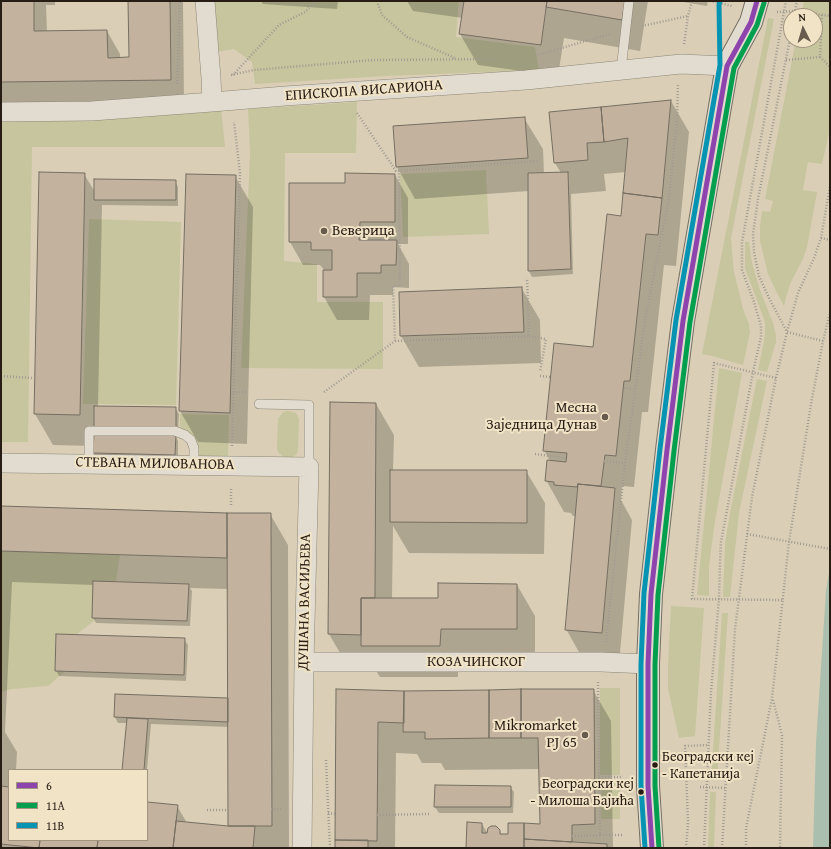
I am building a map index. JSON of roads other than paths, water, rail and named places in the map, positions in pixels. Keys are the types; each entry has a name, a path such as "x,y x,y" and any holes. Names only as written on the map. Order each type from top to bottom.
{"main road":[{"path":"652,848 648,786 648,664 652,594 658,530 683,321 727,66 751,22 757,1"}],"street":[{"path":"205,1 212,102"},
{"name":"ЕПИСКОПА ВИСАРИОНА","path":"1,112 92,111 285,96 526,80 681,64 727,66"},
{"name":"СТЕВАНА МИЛОВАНОВА","path":"1,463 308,467"},
{"name":"ДУШАНА ВАСИЉЕВА","path":"302,848 308,467"},
{"name":"КОЗАЧИНСКОГ","path":"304,662 601,662 648,664"}],"lane":[{"path":"621,70 629,1"},
{"name":"ДУШАНА ВАСИЉЕВА","path":"259,404 309,405 308,467"},
{"path":"89,464 89,431 175,431 185,435 191,440 194,448 194,465"}],"place":[{"name":"Веверица","path":"324,231"},
{"name":"Месна Заједница Дунав","path":"605,417"},
{"name":"Mikromarket PJ 65","path":"585,735"},
{"name":"Београдски кеј - Капетанија","path":"655,765"},
{"name":"Београдски кеј - Милоша Бајића","path":"641,792"}]}
